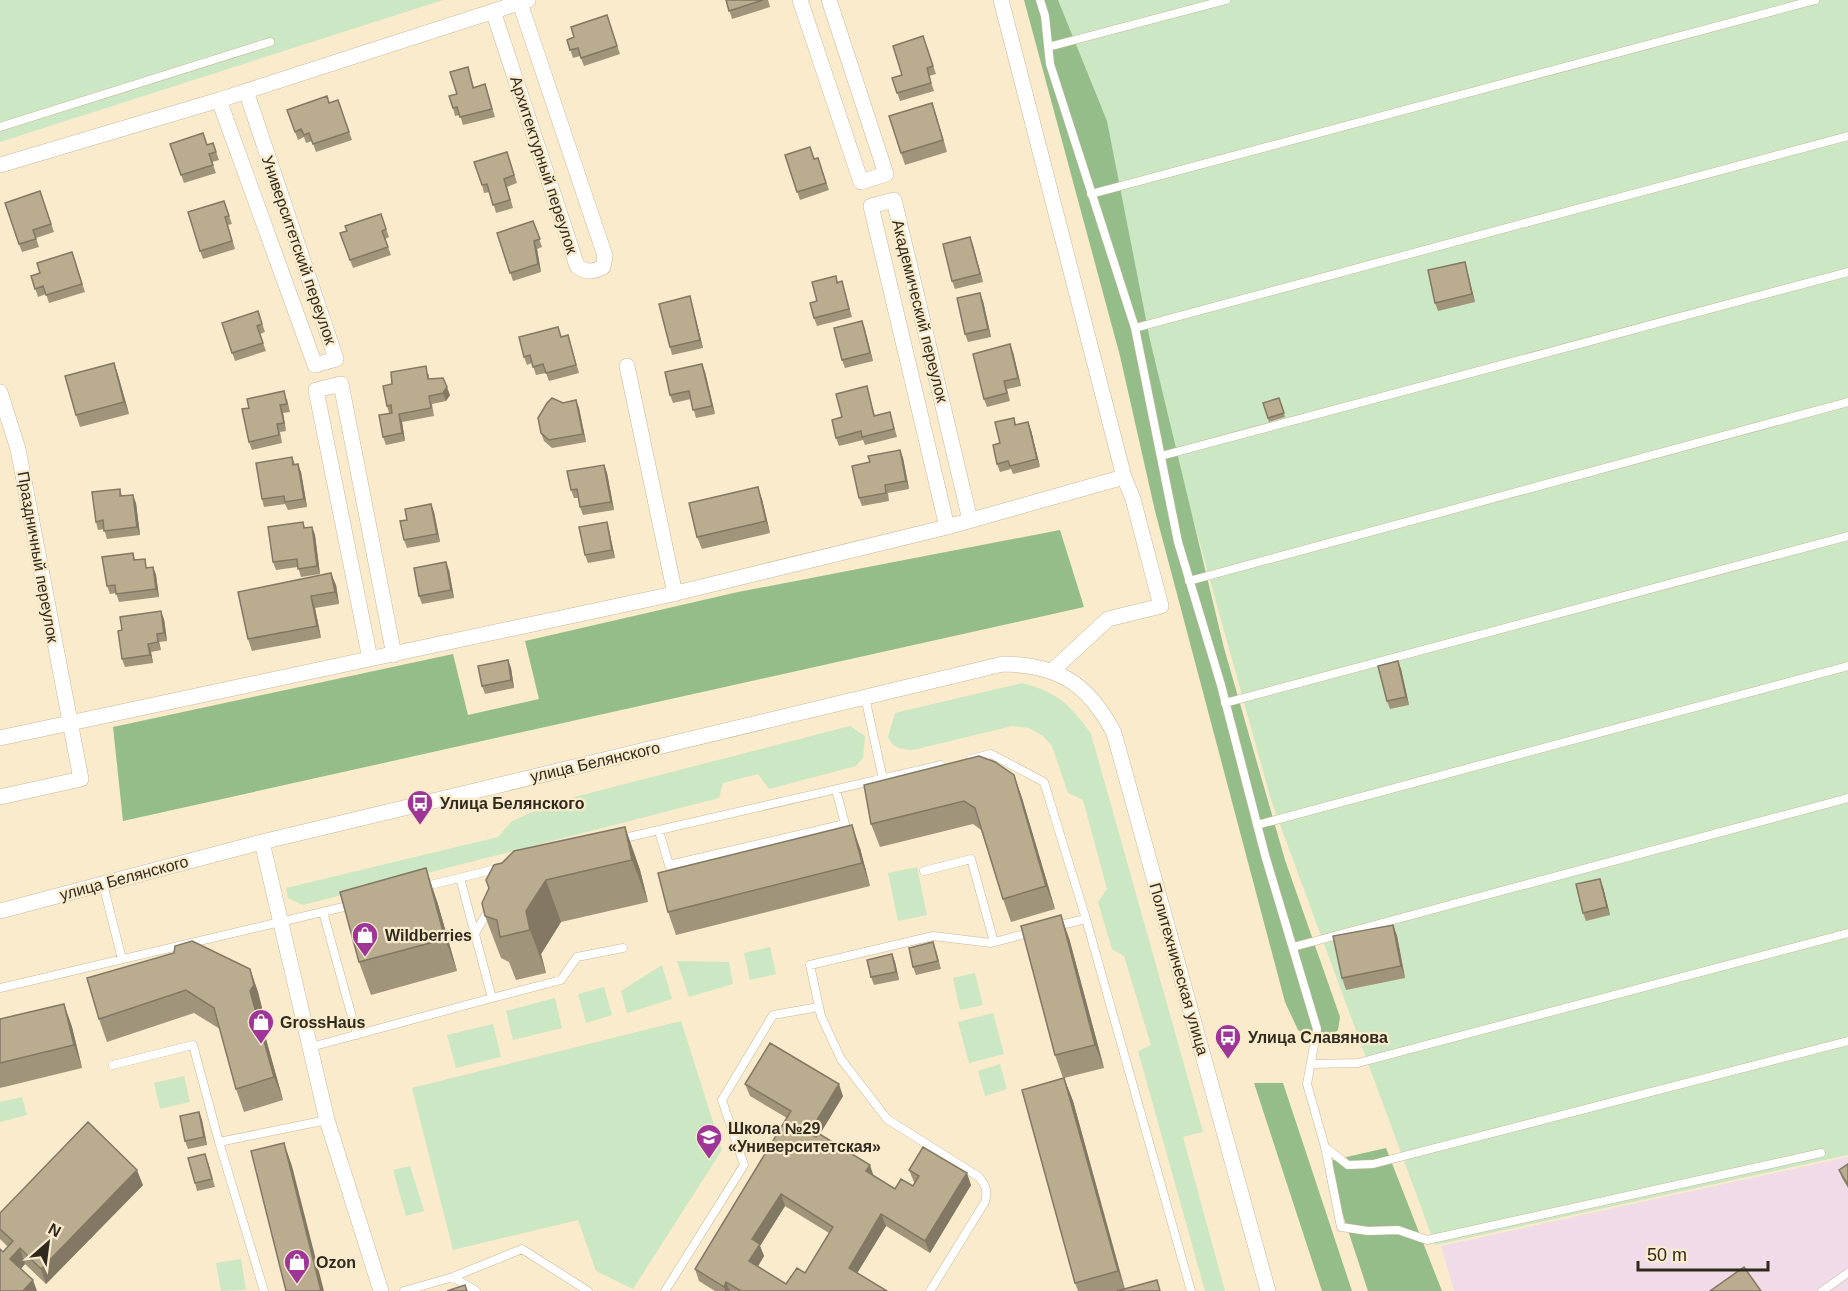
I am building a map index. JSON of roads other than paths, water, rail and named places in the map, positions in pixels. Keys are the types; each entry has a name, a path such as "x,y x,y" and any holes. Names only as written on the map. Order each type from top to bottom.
{"street":[{"path":"800,0 861,182 886,174 829,0"},
{"path":"1001,0 1125,477 1161,606 1108,619 1053,670"},
{"path":"0,165 219,100 524,1"},
{"name":"Архитектурный переулок","path":"493,11 577,266 585,272 596,271 603,267 605,256 524,1"},
{"name":"Университетский переулок","path":"219,100 315,365 336,359 246,91"},
{"name":"Академический переулок","path":"947,527 871,206 894,200 970,520"},
{"path":"627,366 675,594"},
{"path":"370,659 316,390 341,384 394,655"},
{"name":"Праздничный переулок","path":"0,392 18,450 81,779 0,797"},
{"path":"0,738 675,594 947,527 1125,477"},
{"name":"улица Белянского","path":"0,911 262,842 1003,664 1029,664 1053,670"},
{"name":"Политехническая улица","path":"1053,670 1085,691 1102,711 1113,733 1268,1291"},
{"path":"262,842 283,922 327,1119 381,1291"}],"lane":[{"path":"1040,0 1045,16 1050,64 1135,328 1178,542 1226,703 1257,825 1317,1029 1307,1084 1325,1147 1341,1227 1368,1231 1398,1230 1427,1240 1821,1153"},
{"path":"1048,47 1226,0"},
{"path":"1091,194 1815,0"},
{"path":"0,127 270,42"},
{"path":"1135,328 1848,136"},
{"path":"1161,456 1848,272"},
{"path":"1189,581 1848,402"},
{"path":"1226,703 1848,536"},
{"path":"1257,825 1848,666"},
{"path":"865,697 883,779"},
{"path":"959,761 991,754 1044,782 1086,919 1191,1291"},
{"path":"608,842 948,764"},
{"path":"658,831 669,865 844,824 836,790"},
{"path":"1293,947 1848,798"},
{"path":"924,871 971,860 994,942"},
{"path":"416,889 505,866"},
{"path":"460,878 492,998"},
{"path":"103,884 122,959"},
{"path":"0,988 363,902"},
{"path":"474,934 492,904"},
{"path":"323,912 357,1035"},
{"path":"1051,928 1086,919"},
{"path":"930,1291 985,1202 988,1193 985,1184 979,1177 887,1119 841,1059 819,1007 810,965 933,936 994,942 1040,930"},
{"path":"1311,1064 1358,1063 1848,933"},
{"path":"311,1047 561,980 577,957 623,948"},
{"path":"665,1291 744,1165 722,1100 772,1016 819,1007"},
{"path":"1325,1147 1348,1165 1373,1164 1848,1041"},
{"path":"113,1065 193,1045 219,1142 264,1291"},
{"path":"219,1142 327,1119"},
{"path":"404,1291 453,1277 522,1248 588,1291"},
{"path":"1822,1291 1848,1273"},
{"path":"453,1277 476,1291"}],"place":[{"name":"Улица Белянского","path":"420,826"},
{"name":"Wildberries","path":"365,958"},
{"name":"GrossHaus","path":"261,1045"},
{"name":"Улица Славянова","path":"1228,1060"},
{"name":"Школа №29 «Университетская»","path":"709,1160"},
{"name":"Ozon","path":"297,1285"}]}
